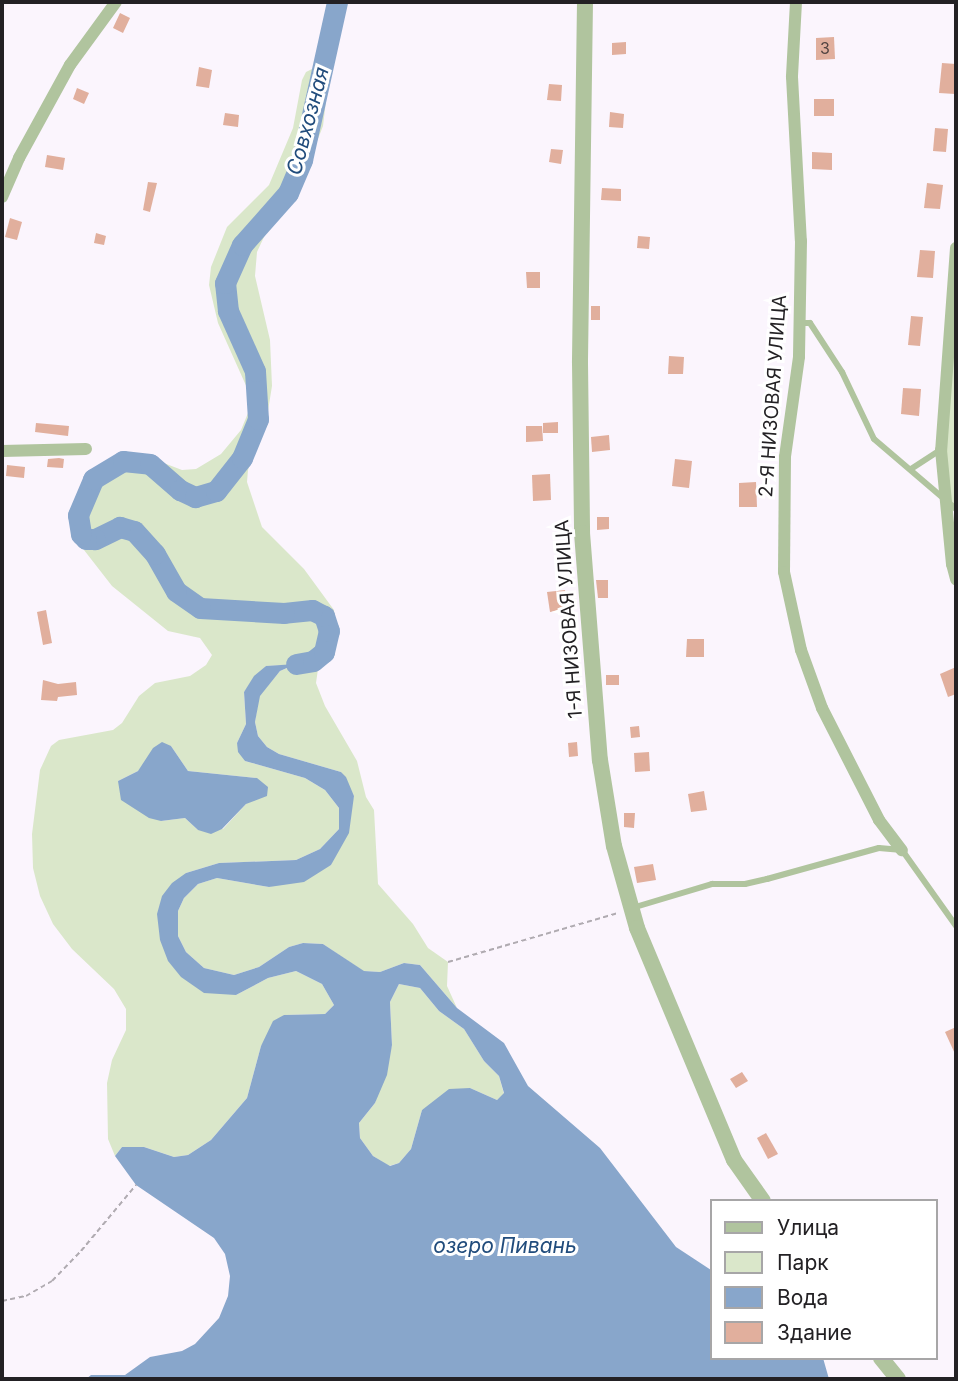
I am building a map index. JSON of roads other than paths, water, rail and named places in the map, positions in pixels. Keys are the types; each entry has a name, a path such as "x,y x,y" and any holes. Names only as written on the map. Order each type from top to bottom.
{"street":[{"path":"2,197 19,158 70,65 116,2"},
{"name":"1-Я НИЗОВАЯ УЛИЦА","path":"585,2 580,363 583,533 600,760 614,846 637,928 734,1160 763,1199"},
{"name":"2-Я НИЗОВАЯ УЛИЦА","path":"796,2 792,77 801,242 800,323 799,357 785,457 784,572 800,650 822,708 879,820 902,850"},
{"path":"956,248 941,450 956,579"},
{"path":"2,451 86,449"},
{"path":"883,1360 898,1379"}],"lane":[{"path":"800,323 810,323 842,372 874,439 956,509"},
{"path":"911,470 928,462 941,450"},
{"path":"632,908 712,884 745,884 879,848 902,850 956,926"}],"water":[{"name":"озеро Пивань","path":"296,664 280,671 260,696 255,722 258,736 267,747 279,754 341,772 346,777 354,796 349,833 331,865 304,882 269,887 217,878 198,884 184,898 178,911 178,936 186,952 204,968 234,975 259,967 289,947 303,943 323,944 364,971 380,972 404,963 420,965 457,1008 504,1043 528,1086 600,1148 676,1247 710,1269 710,1360 824,1360 829,1379 86,1379 91,1375 125,1375 150,1357 182,1351 195,1344 219,1318 228,1296 230,1276 225,1254 214,1238 136,1185 115,1156 122,1147 144,1147 174,1157 188,1155 211,1140 247,1098 261,1046 273,1021 284,1015 325,1014 334,1005 322,984 296,971 268,978 236,995 204,993 181,977 168,961 160,940 157,914 162,896 172,883 186,873 219,863 296,860 320,849 339,829 339,808 325,790 305,778 245,761 238,752 237,743 246,724 244,692 254,676 266,666","holes":["399,984 420,988 439,1011 464,1029 484,1061 499,1076 504,1093 497,1100 470,1088 449,1089 422,1110 411,1149 399,1163 390,1166 373,1156 360,1138 359,1123 375,1103 387,1075 392,1045 390,1002"]},
{"path":"162,742 171,746 188,771 257,778 268,787 267,796 246,804 222,829 211,834 198,830 185,818 161,821 149,818 121,800 118,781 138,771 153,748"}],"waterway":[{"name":"Совхозная","path":"296,664 313,661 324,652 329,631 324,616 312,610 284,613 200,608 176,591 155,554 134,531 120,527 95,539 86,539 81,534 78,515 93,479 123,461 150,464 180,490 195,497 216,491 242,458 258,419 255,371 228,311 225,283 242,245 288,193 302,160 337,2"}]}
